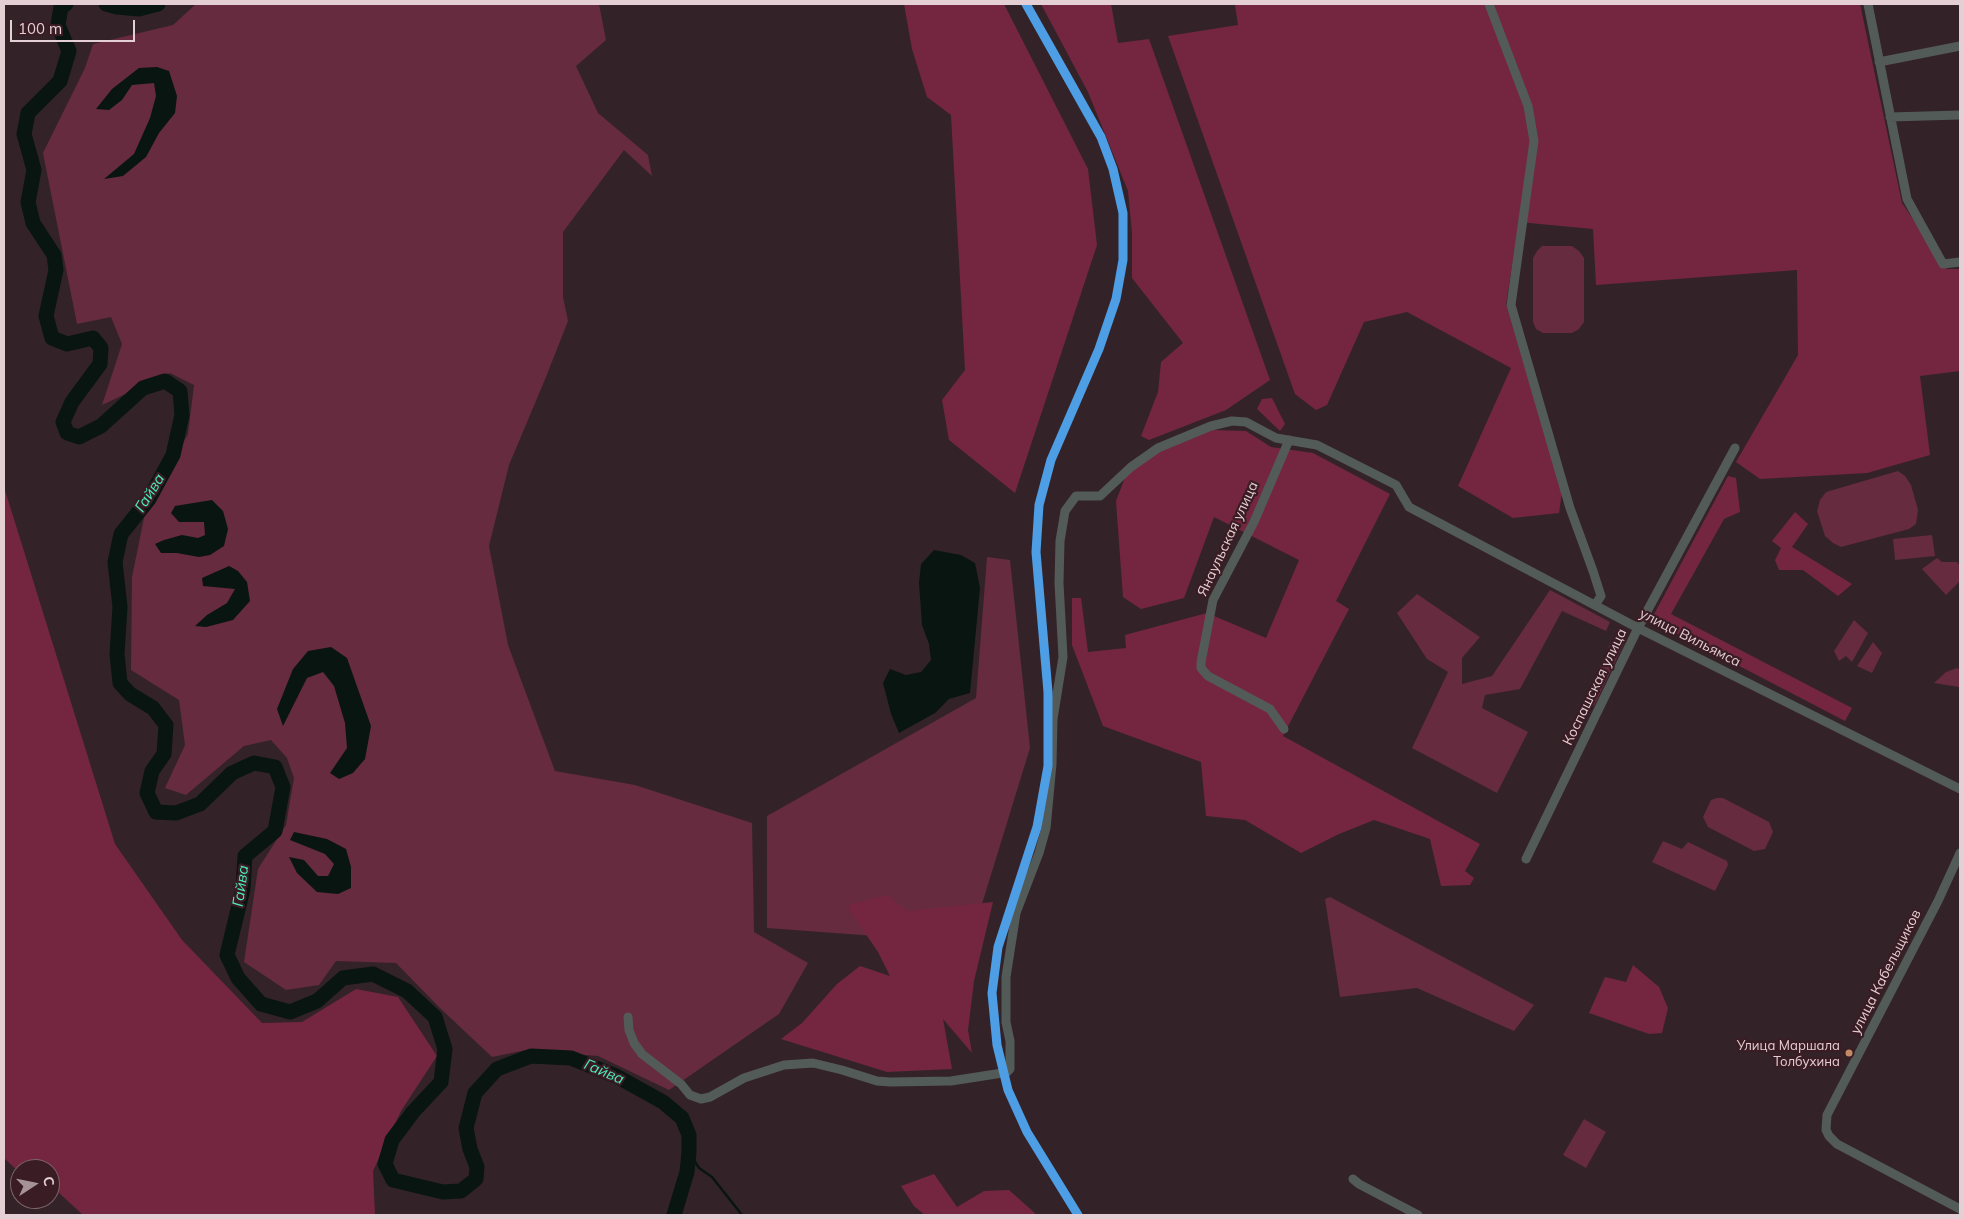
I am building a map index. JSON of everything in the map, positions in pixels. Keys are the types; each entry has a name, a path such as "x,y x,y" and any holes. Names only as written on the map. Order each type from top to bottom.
{"street":[{"path":"1488,4 1528,106 1534,140 1510,305 1570,508 1593,571 1600,596 1595,605"},
{"path":"1868,4 1907,199 1943,264 1960,262"},
{"path":"1879,62 1960,46"},
{"path":"1890,116 1960,115"},
{"path":"628,1017 629,1030 634,1043 642,1054 681,1084 690,1095 701,1099 710,1097 744,1078 784,1065 813,1063 858,1076 890,1082 951,1080 1007,1072 1011,1065 1006,1022 1006,977 1012,929 1046,828 1052,764 1053,719 1063,656 1059,583 1060,541 1065,511 1076,496 1100,496 1131,467 1158,448 1211,426 1232,421 1246,422 1276,438 1289,440"},
{"name":"улица Вильямса","path":"1289,440 1317,445 1396,485 1409,507 1638,628 1960,789"},
{"name":"Янаульская улица","path":"1284,729 1270,709 1208,676 1201,668 1201,662 1212,600 1254,522 1289,440"},
{"name":"Коспашская улица","path":"1526,859 1638,628 1735,448"},
{"name":"улица Кабельщиков","path":"1960,853 1938,901 1827,1115 1826,1130 1837,1144 1960,1209"},
{"path":"1353,1179 1358,1184 1418,1215"}],"shaded area":[{"path":"196,4 599,4 606,40 576,66 598,113 648,155 652,176 624,150 563,232 563,297 568,321 509,465 489,546 508,645 555,771 635,785 752,823 754,932 808,963 779,1014 669,1090 598,1056 526,1050 492,1057 396,963 336,961 319,985 286,990 244,962 258,869 286,825 294,778 287,758 271,740 244,746 186,795 165,788 185,745 179,700 131,670 132,577 145,513 188,434 194,385 170,373 102,405 122,344 111,317 77,324 43,153 85,68 93,44 173,25"},
{"path":"904,4 1004,4 1088,169 1097,245 1015,493 949,440 942,400 965,370 951,115 927,97 912,49"},
{"path":"1041,4 1111,4 1118,43 1149,39 1270,380 1226,410 1149,440 1141,436 1158,392 1161,362 1183,343 1132,278 1132,233 1128,191 1088,92"},
{"path":"1860,4 1902,203 1947,269 1960,269 1960,371 1920,376 1930,455 1867,473 1760,479 1736,462 1798,355 1797,270 1596,285 1593,229 1519,222 1506,304 1562,492 1559,513 1513,518 1458,486 1511,368 1407,312 1364,322 1327,405 1316,410 1295,394 1168,36 1238,25 1235,5"},
{"path":"157,67 169,71 177,96 175,113 159,133 146,157 123,176 104,179 134,154 150,118 156,96 154,83 132,85 122,100 109,110 96,109 112,89 139,68"},
{"path":"1542,246 1572,246 1584,258 1584,322 1579,329 1572,333 1543,333 1536,329 1533,322 1533,258"},
{"path":"1272,398 1285,424 1280,431 1257,409 1262,399"},
{"path":"1212,430 1246,431 1271,447 1313,453 1390,494 1336,601 1349,609 1283,736 1480,844 1465,871 1474,878 1470,885 1441,886 1430,839 1374,820 1339,834 1301,853 1245,820 1206,816 1201,762 1103,726 1072,645 1072,598 1081,598 1088,652 1126,648 1125,635 1207,613 1266,638 1299,560 1214,517 1184,598 1141,609 1123,597 1116,501 1126,475 1159,452"},
{"path":"1898,471 1905,476 1911,485 1918,510 1916,524 1909,529 1841,547 1825,536 1817,511 1820,500 1826,492"},
{"path":"1728,476 1736,478 1740,512 1724,519 1671,614 1852,708 1845,721 1651,620"},
{"path":"4,487 115,844 182,940 262,1023 302,1022 356,989 398,997 437,1056 401,1111 373,1171 375,1215 83,1215 60,1194 60,1159 10,1159 10,1164 4,1158"},
{"path":"212,500 223,511 228,529 224,546 210,555 199,557 177,553 161,553 155,544 164,540 182,535 198,538 205,535 204,522 179,522 171,513 175,506"},
{"path":"1795,512 1808,524 1792,547 1852,584 1838,596 1803,570 1779,570 1775,560 1781,548 1772,541"},
{"path":"1932,535 1935,556 1895,560 1893,539"},
{"path":"934,550 961,555 975,563 980,588 970,693 949,699 935,713 899,733 891,714 883,683 890,669 906,675 921,672 931,660 929,644 922,625 919,583 921,564"},
{"path":"987,557 1010,560 1030,748 970,943 767,928 767,816 976,698"},
{"path":"1937,558 1942,562 1957,562 1960,566 1960,581 1946,595 1922,569"},
{"path":"229,566 238,571 247,582 250,601 233,620 206,627 195,626 207,615 227,603 235,589 203,586 202,578"},
{"path":"1550,590 1610,622 1606,631 1562,611 1520,689 1485,695 1482,708 1528,732 1497,793 1412,748 1448,672 1427,659 1397,613 1417,594 1480,637 1462,658 1462,684 1492,676"},
{"path":"1854,620 1868,633 1852,662 1846,656 1839,661 1834,651"},
{"path":"1626,639 1594,706 1586,701 1611,642"},
{"path":"1873,642 1882,653 1872,673 1857,666"},
{"path":"331,647 347,658 371,726 365,759 353,773 339,779 330,773 347,748 345,723 334,686 323,672 307,678 283,726 277,709 293,669 308,651"},
{"path":"1957,668 1960,670 1959,687 1934,683 1946,672"},
{"path":"1723,798 1769,822 1773,832 1765,849 1754,851 1708,827 1703,817 1711,800"},
{"path":"294,832 327,839 346,849 351,867 351,888 338,894 317,892 297,873 289,857 304,860 318,876 328,876 334,864 325,854 290,840"},
{"path":"1663,841 1682,849 1688,842 1727,861 1728,865 1715,891 1652,862"},
{"path":"887,895 907,911 993,902 974,981 968,1030 972,1053 943,1019 952,1069 887,1072 781,1039 802,1023 837,984 860,966 890,976 878,952 850,911 848,905"},
{"path":"1330,897 1534,1005 1514,1031 1417,988 1340,997 1325,899"},
{"path":"1633,965 1659,987 1668,1008 1662,1033 1649,1034 1589,1013 1605,977 1626,982"},
{"path":"1584,1119 1606,1132 1586,1168 1563,1155"},
{"path":"934,1174 957,1207 984,1191 1009,1190 1037,1215 925,1215 914,1206 901,1186"}],"waterway":[{"name":"Гайва","path":"66,4 61,7 58,25 69,51 60,81 28,113 24,134 34,170 28,202 33,223 54,255 56,270 46,316 52,338 67,344 93,338 101,348 100,364 72,402 63,422 67,433 79,437 101,426 143,388 165,381 180,391 182,415 173,455 149,499 121,534 115,562 120,607 117,654 120,683 130,694 153,708 166,725 164,754 152,771 147,793 156,812 176,813 200,804 232,773 254,763 275,767 283,787 275,831 245,856 243,889 227,955 238,978 261,1004 290,1012 317,1001 343,978 373,974 407,991 435,1017 445,1049 441,1082 413,1112 392,1140 385,1164 393,1180 443,1192 461,1191 476,1179 477,1167 470,1149 466,1128 475,1093 497,1069 531,1056 571,1058 616,1076 663,1102 682,1118 689,1135 689,1152 687,1172 674,1215"},
{"name":"Гайва","path":"106,4 139,9 158,4"},
{"path":"689,1152 699,1168 712,1177 742,1215"}],"transit line":[{"path":"1026,4 1101,137 1113,169 1123,213 1123,260 1116,299 1099,349 1051,460 1039,505 1036,552 1048,692 1048,766 1037,827 998,947 992,993 997,1045 1008,1090 1027,1132 1078,1215"}],"place":[{"name":"Улица Маршала Толбухина","path":"1849,1053"}]}
